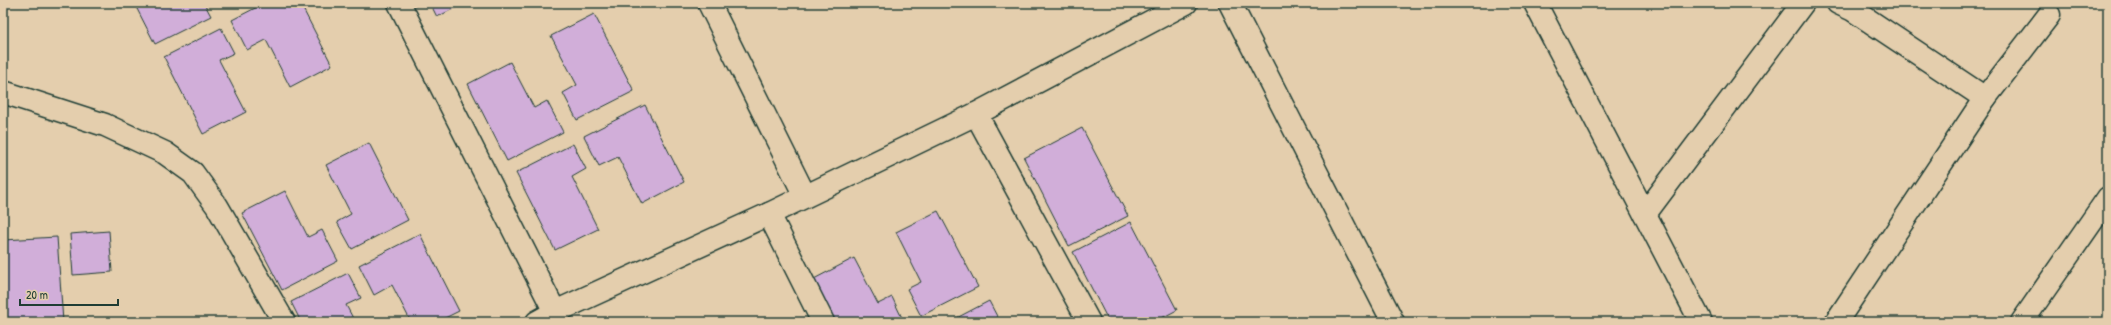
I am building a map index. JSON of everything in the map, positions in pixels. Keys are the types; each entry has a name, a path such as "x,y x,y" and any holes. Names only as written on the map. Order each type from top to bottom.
{"street":[{"path":"399,3 546,317 769,214 976,114 1186,3"},
{"path":"709,3 805,196"},
{"path":"1230,3 1393,322"},
{"path":"1645,214 1803,3"},
{"path":"1838,3 1853,10 1984,98"},
{"path":"1540,6 1701,322"},
{"path":"1836,322 1984,98 2049,15"},
{"path":"3,92 105,125 165,153 193,173 217,206 284,322"},
{"path":"976,114 1089,322"},
{"path":"2022,322 2108,198"},
{"path":"769,214 823,322"}],"building":[{"path":"134,3 204,3 211,16 155,44"},
{"path":"265,3 300,3 332,65 290,87 266,40 247,50 232,20"},
{"path":"430,3 465,3 437,17"},
{"path":"594,14 634,91 577,120 563,93 577,85 551,36"},
{"path":"221,28 234,53 219,60 246,112 203,134 164,57"},
{"path":"510,62 534,108 547,101 563,132 507,161 468,84"},
{"path":"645,105 684,182 642,204 618,157 599,166 584,136"},
{"path":"1082,128 1128,216 1069,246 1024,158"},
{"path":"369,143 408,220 352,249 337,222 351,214 326,165"},
{"path":"573,144 586,169 572,177 598,229 555,250 516,173"},
{"path":"285,191 308,237 322,230 338,261 282,290 242,213"},
{"path":"938,211 978,287 921,316 907,289 921,282 896,232"},
{"path":"1131,222 1177,310 1154,322 1109,322 1073,252"},
{"path":"109,231 112,272 73,275 70,234"},
{"path":"420,234 459,311 437,322 411,322 392,285 374,295 359,265"},
{"path":"57,237 63,322 3,322 3,240"},
{"path":"854,258 878,304 892,297 904,322 833,322 812,280"},
{"path":"348,273 361,298 346,305 355,322 301,322 291,302"},
{"path":"989,301 1000,322 949,322"}]}
